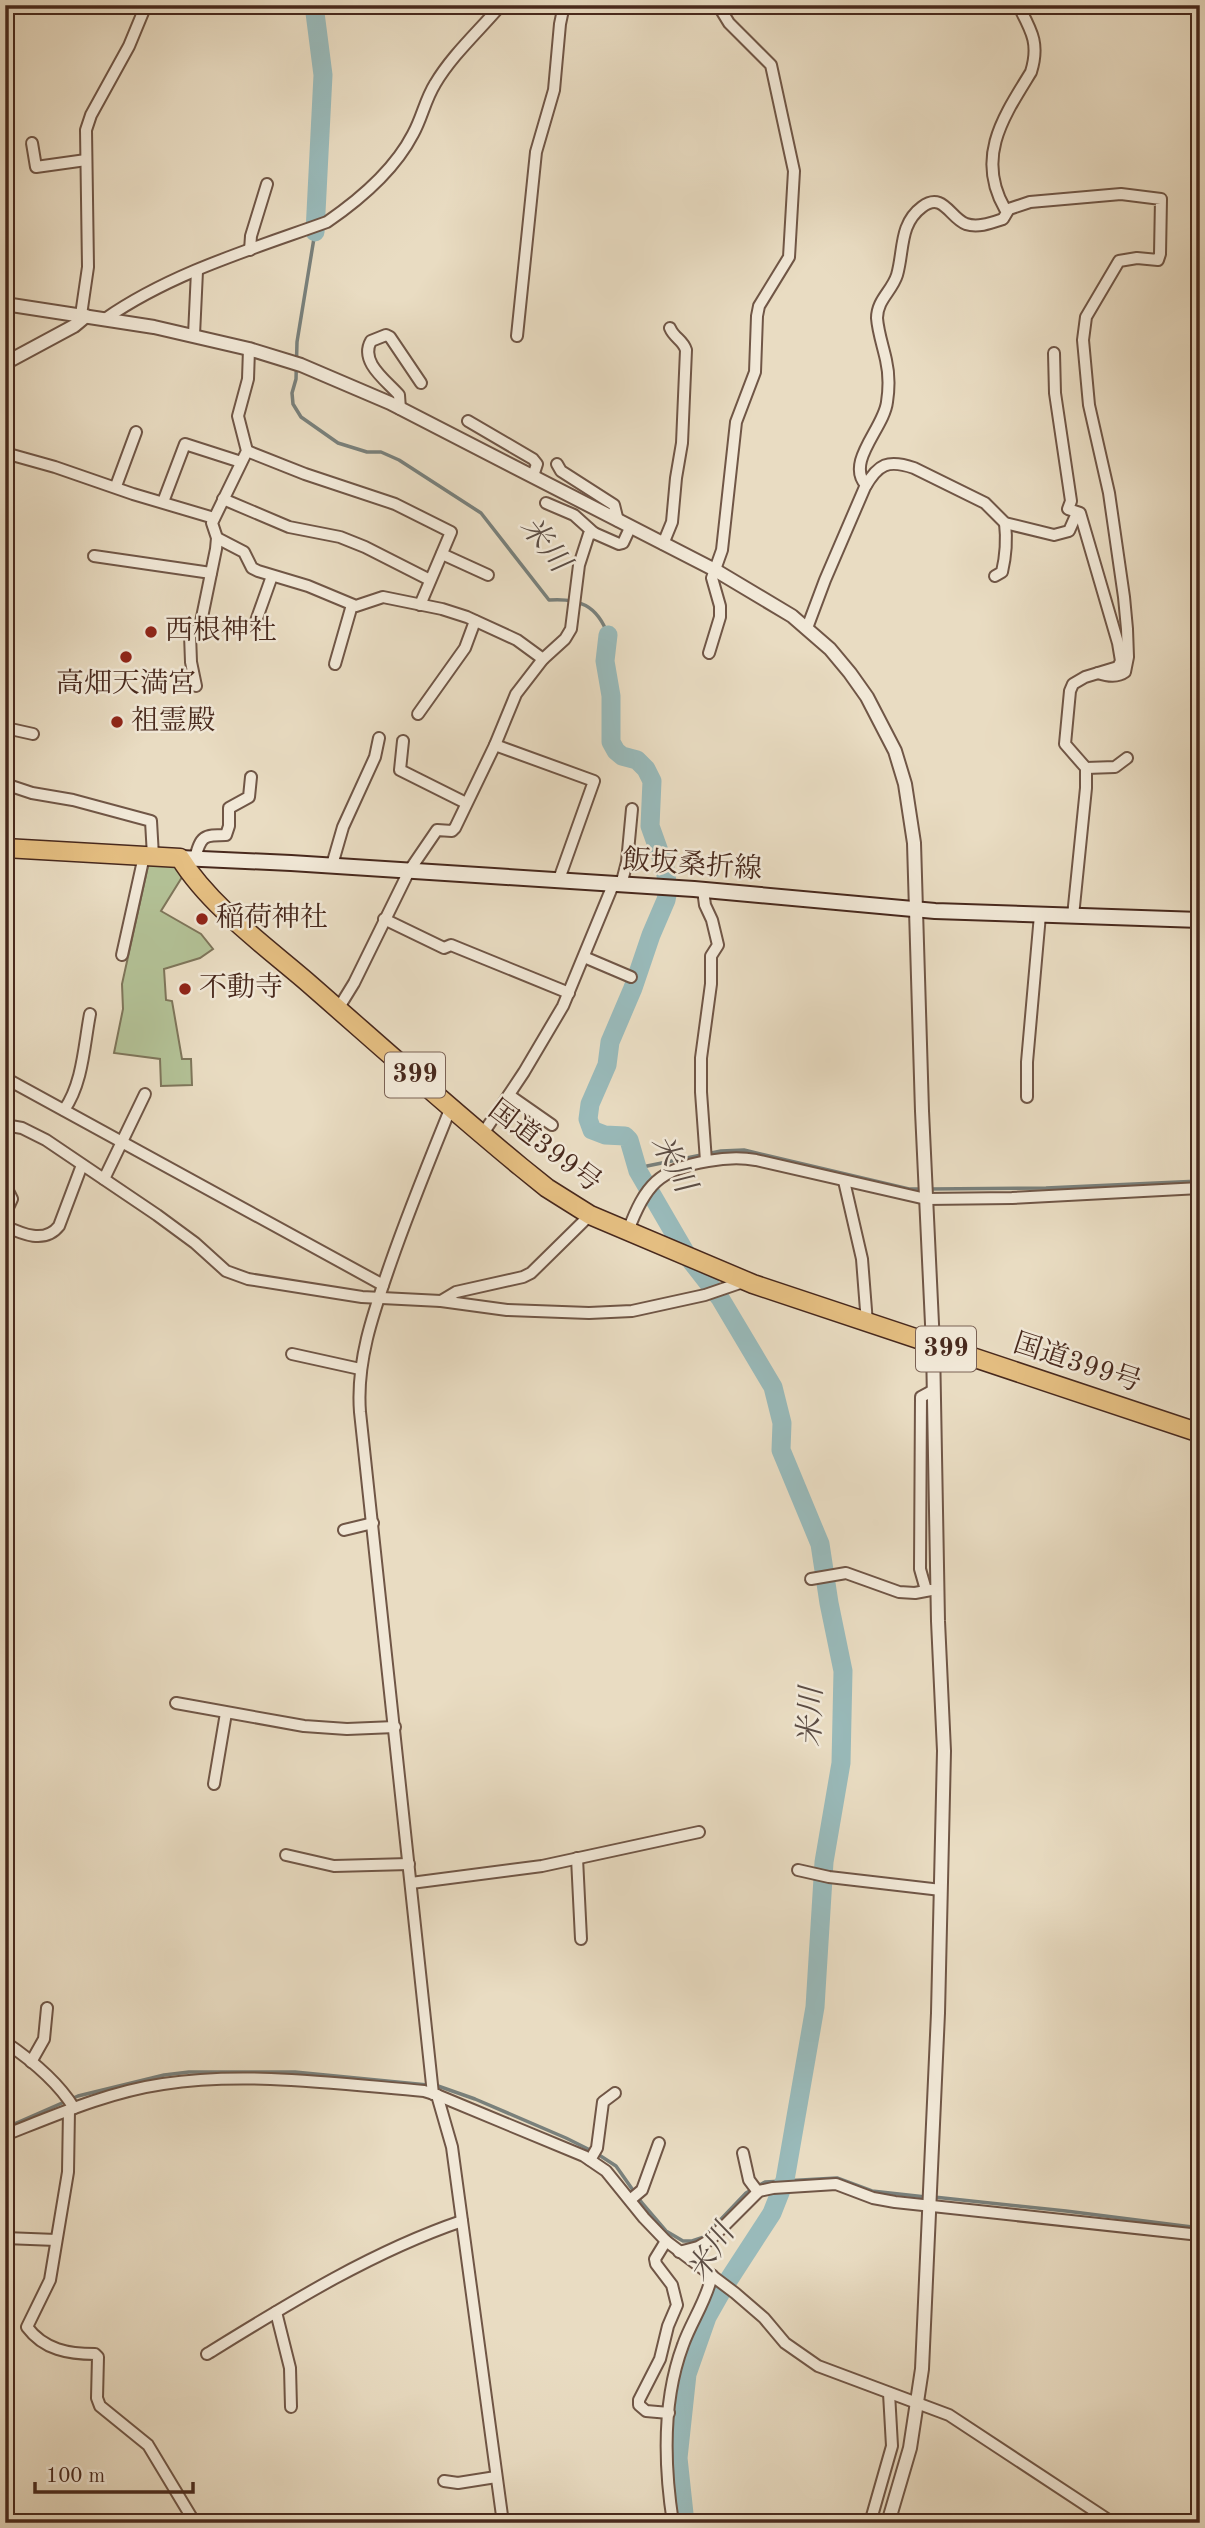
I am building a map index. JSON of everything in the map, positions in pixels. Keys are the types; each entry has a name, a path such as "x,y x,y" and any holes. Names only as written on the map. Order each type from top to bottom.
{"highway":[{"path":"5,848 188,858"},
{"name":"国道399号","path":"188,858 187,869 223,907 482,1135 547,1188 590,1215 746,1281 1200,1433"}],"main road":[{"name":"飯坂桑折線","path":"188,858 703,890 914,909 1200,920"}],"street":[{"path":"6,363 74,326 84,316 88,267 86,130 91,115 129,46 146,5"},
{"path":"106,319 130,301 197,271 327,222 347,208 377,181 396,158 413,134 436,82 501,5"},
{"path":"517,336 535,158 554,90 564,5"},
{"path":"709,653 720,617 720,606 712,583 722,551 736,422 755,372 759,306 789,257 794,171 771,65 754,45 729,23 718,5"},
{"path":"1018,5 1035,37 1034,63 1003,120 994,145 992,161 1004,209 1030,202 1105,195 1133,194 1161,199 1158,260 1137,258 1119,261 1084,325 1089,405 1109,493 1127,629 1125,672 1107,676 1098,673"},
{"path":"32,143 36,167 86,160"},
{"path":"250,250 251,236 267,184"},
{"path":"866,485 859,475 860,462 881,423 887,400 888,371 877,316 880,302 896,277 905,230 919,209 929,203 944,204 960,221 971,225 1003,219 1009,209"},
{"path":"194,335 197,271"},
{"path":"5,304 194,335 249,349 350,384 400,409 715,570 792,616 830,649 855,681 882,724 895,751 911,812 933,1345 932,1590 944,1751 938,2013 922,2369 910,2448 888,2523"},
{"path":"663,544 672,522 684,434 687,350 670,328"},
{"path":"400,409 399,396 375,372 368,349 371,341 386,335 390,337 421,383"},
{"path":"197,686 191,662 190,634 200,627 211,573 217,538 212,523 247,451 238,416 248,379 249,349"},
{"path":"1054,354 1055,393 1071,501 1068,509 1080,513 1120,653 1120,665 1075,682 1071,687 1065,744 1086,768 1073,916"},
{"path":"468,421 533,459 537,464 533,476"},
{"path":"116,486 136,432"},
{"path":"163,502 185,444 241,462"},
{"path":"247,451 394,504 451,532 420,605"},
{"path":"5,453 214,518"},
{"path":"807,628 866,485 872,474 889,463 902,463 985,503 1005,523 1061,535 1072,528 1077,513"},
{"path":"557,464 561,471 614,505 618,521"},
{"path":"223,499 289,527 353,542 430,580"},
{"path":"545,503 574,515 594,533 619,544 623,543 631,528"},
{"path":"995,576 1002,572 1006,556 1005,523"},
{"path":"338,1009 354,984 409,871 437,830 452,831 455,828 516,694 571,629 585,541 589,534 594,533"},
{"path":"217,538 244,552 252,568 272,576 308,586 352,605 363,605 383,597 443,609 517,640 543,659"},
{"path":"442,554 488,575"},
{"path":"94,556 211,573"},
{"path":"256,621 272,576"},
{"path":"335,664 352,605"},
{"path":"418,714 465,648 475,621"},
{"path":"5,718 5,729 33,734"},
{"path":"332,865 343,827 375,757 379,738"},
{"path":"403,741 400,770 466,803"},
{"path":"495,745 594,781 558,882"},
{"path":"1086,768 1115,767 1127,758"},
{"path":"188,858 203,837 226,835 229,826 224,806 249,796 251,777"},
{"path":"5,784 151,821 148,856 122,955"},
{"path":"482,1135 509,1095 569,993 627,862 632,808"},
{"path":"703,890 718,945 711,956 701,1058 706,1156"},
{"path":"1027,1097 1028,1038 1040,915"},
{"path":"384,919 444,948 451,945 569,993"},
{"path":"584,957 631,977"},
{"path":"64,1110 76,1086 90,1014"},
{"path":"5,1078 383,1285"},
{"path":"104,1179 145,1094"},
{"path":"509,1095 552,1125"},
{"path":"451,1107 409,1212 379,1298 360,1369 360,1412 434,2089 452,2147 503,2523"},
{"path":"5,1125 35,1133 195,1243 226,1271 248,1279 379,1298 441,1301 507,1310 589,1313 632,1311 705,1295 746,1281"},
{"path":"628,1231 652,1185 666,1173 706,1156 742,1157 926,1197 1025,1197 1200,1188"},
{"path":"5,1226 29,1236 53,1233 59,1226 82,1165"},
{"path":"844,1181 862,1259 867,1323"},
{"path":"5,1185 12,1199 5,1214"},
{"path":"441,1301 456,1292 531,1273 590,1215"},
{"path":"292,1354 360,1369"},
{"path":"344,1530 373,1523"},
{"path":"820,1577 852,1574 899,1592 932,1590"},
{"path":"176,1703 304,1726 348,1729 394,1727"},
{"path":"214,1784 226,1713"},
{"path":"411,1883 542,1866 699,1832"},
{"path":"286,1855 334,1866 409,1864"},
{"path":"576,1858 581,1939"},
{"path":"798,1870 830,1877 941,1891"},
{"path":"31,2062 44,2039 47,2008"},
{"path":"5,2042 64,2093 71,2107 68,2172 50,2280 27,2327 32,2334 65,2353 95,2354 98,2357 97,2398 100,2406 148,2445 195,2523"},
{"path":"5,2134 71,2107 162,2084 225,2080 434,2089 592,2155 634,2198 666,2241 735,2293 764,2318 785,2343 816,2365 950,2415 1113,2523"},
{"path":"592,2155 603,2102 615,2093"},
{"path":"634,2198 659,2143"},
{"path":"743,2152 746,2172 756,2189"},
{"path":"679,2252 698,2247 710,2240 756,2189 836,2184 873,2198 1200,2235"},
{"path":"207,2354 370,2260 424,2234 462,2221"},
{"path":"5,2238 56,2240"},
{"path":"666,2241 655,2259 672,2285 677,2305 668,2326 660,2359 639,2400 641,2409 669,2413"},
{"path":"673,2523 667,2463 672,2390 682,2348 713,2276"},
{"path":"276,2312 290,2368 290,2407"},
{"path":"870,2523 892,2446 889,2393"},
{"path":"444,2481 458,2483 496,2477"}],"green space":[{"path":"152,860 170,863 184,874 161,911 201,934 213,949 200,958 164,969 166,1000 172,1001 182,1059 191,1059 192,1085 161,1086 160,1059 114,1053 123,1009 122,984 148,866"}],"waterway":[{"name":"米川","path":"314,5 323,75 315,232"},
{"name":"米川","path":"315,232 297,342 296,379 292,393 293,404 301,417 338,443 367,452 381,452 399,460 481,513 549,600 569,600 586,605 604,625 608,635"},
{"name":"米川","path":"608,635 605,661 611,696 611,742 622,756 637,760 652,781 650,826 665,868 668,890 633,988 610,1042 607,1065 590,1104 588,1119 592,1130 605,1135 625,1136 629,1140 638,1171 688,1257 720,1298 773,1387 782,1423 781,1450 820,1544 843,1671 841,1763 824,1862 815,2007 785,2180 772,2213 707,2317 687,2374 678,2458 685,2523"},
{"path":"638,1171 647,1166 721,1151 744,1150 909,1189 921,1189"},
{"path":"929,1189 1046,1188 1200,1181"},
{"path":"5,2128 78,2096 164,2075 189,2072 295,2072 438,2086 566,2138 616,2166 666,2231 683,2241 704,2237 746,2193 765,2182 837,2178 872,2191 926,2197"},
{"path":"934,2197 1200,2228"}],"place":[{"name":"西根神社","path":"151,632"},
{"name":"高畑天満宮","path":"126,657"},
{"name":"祖霊殿","path":"117,722"},
{"name":"稲荷神社","path":"202,919"},
{"name":"不動寺","path":"185,989"}]}
